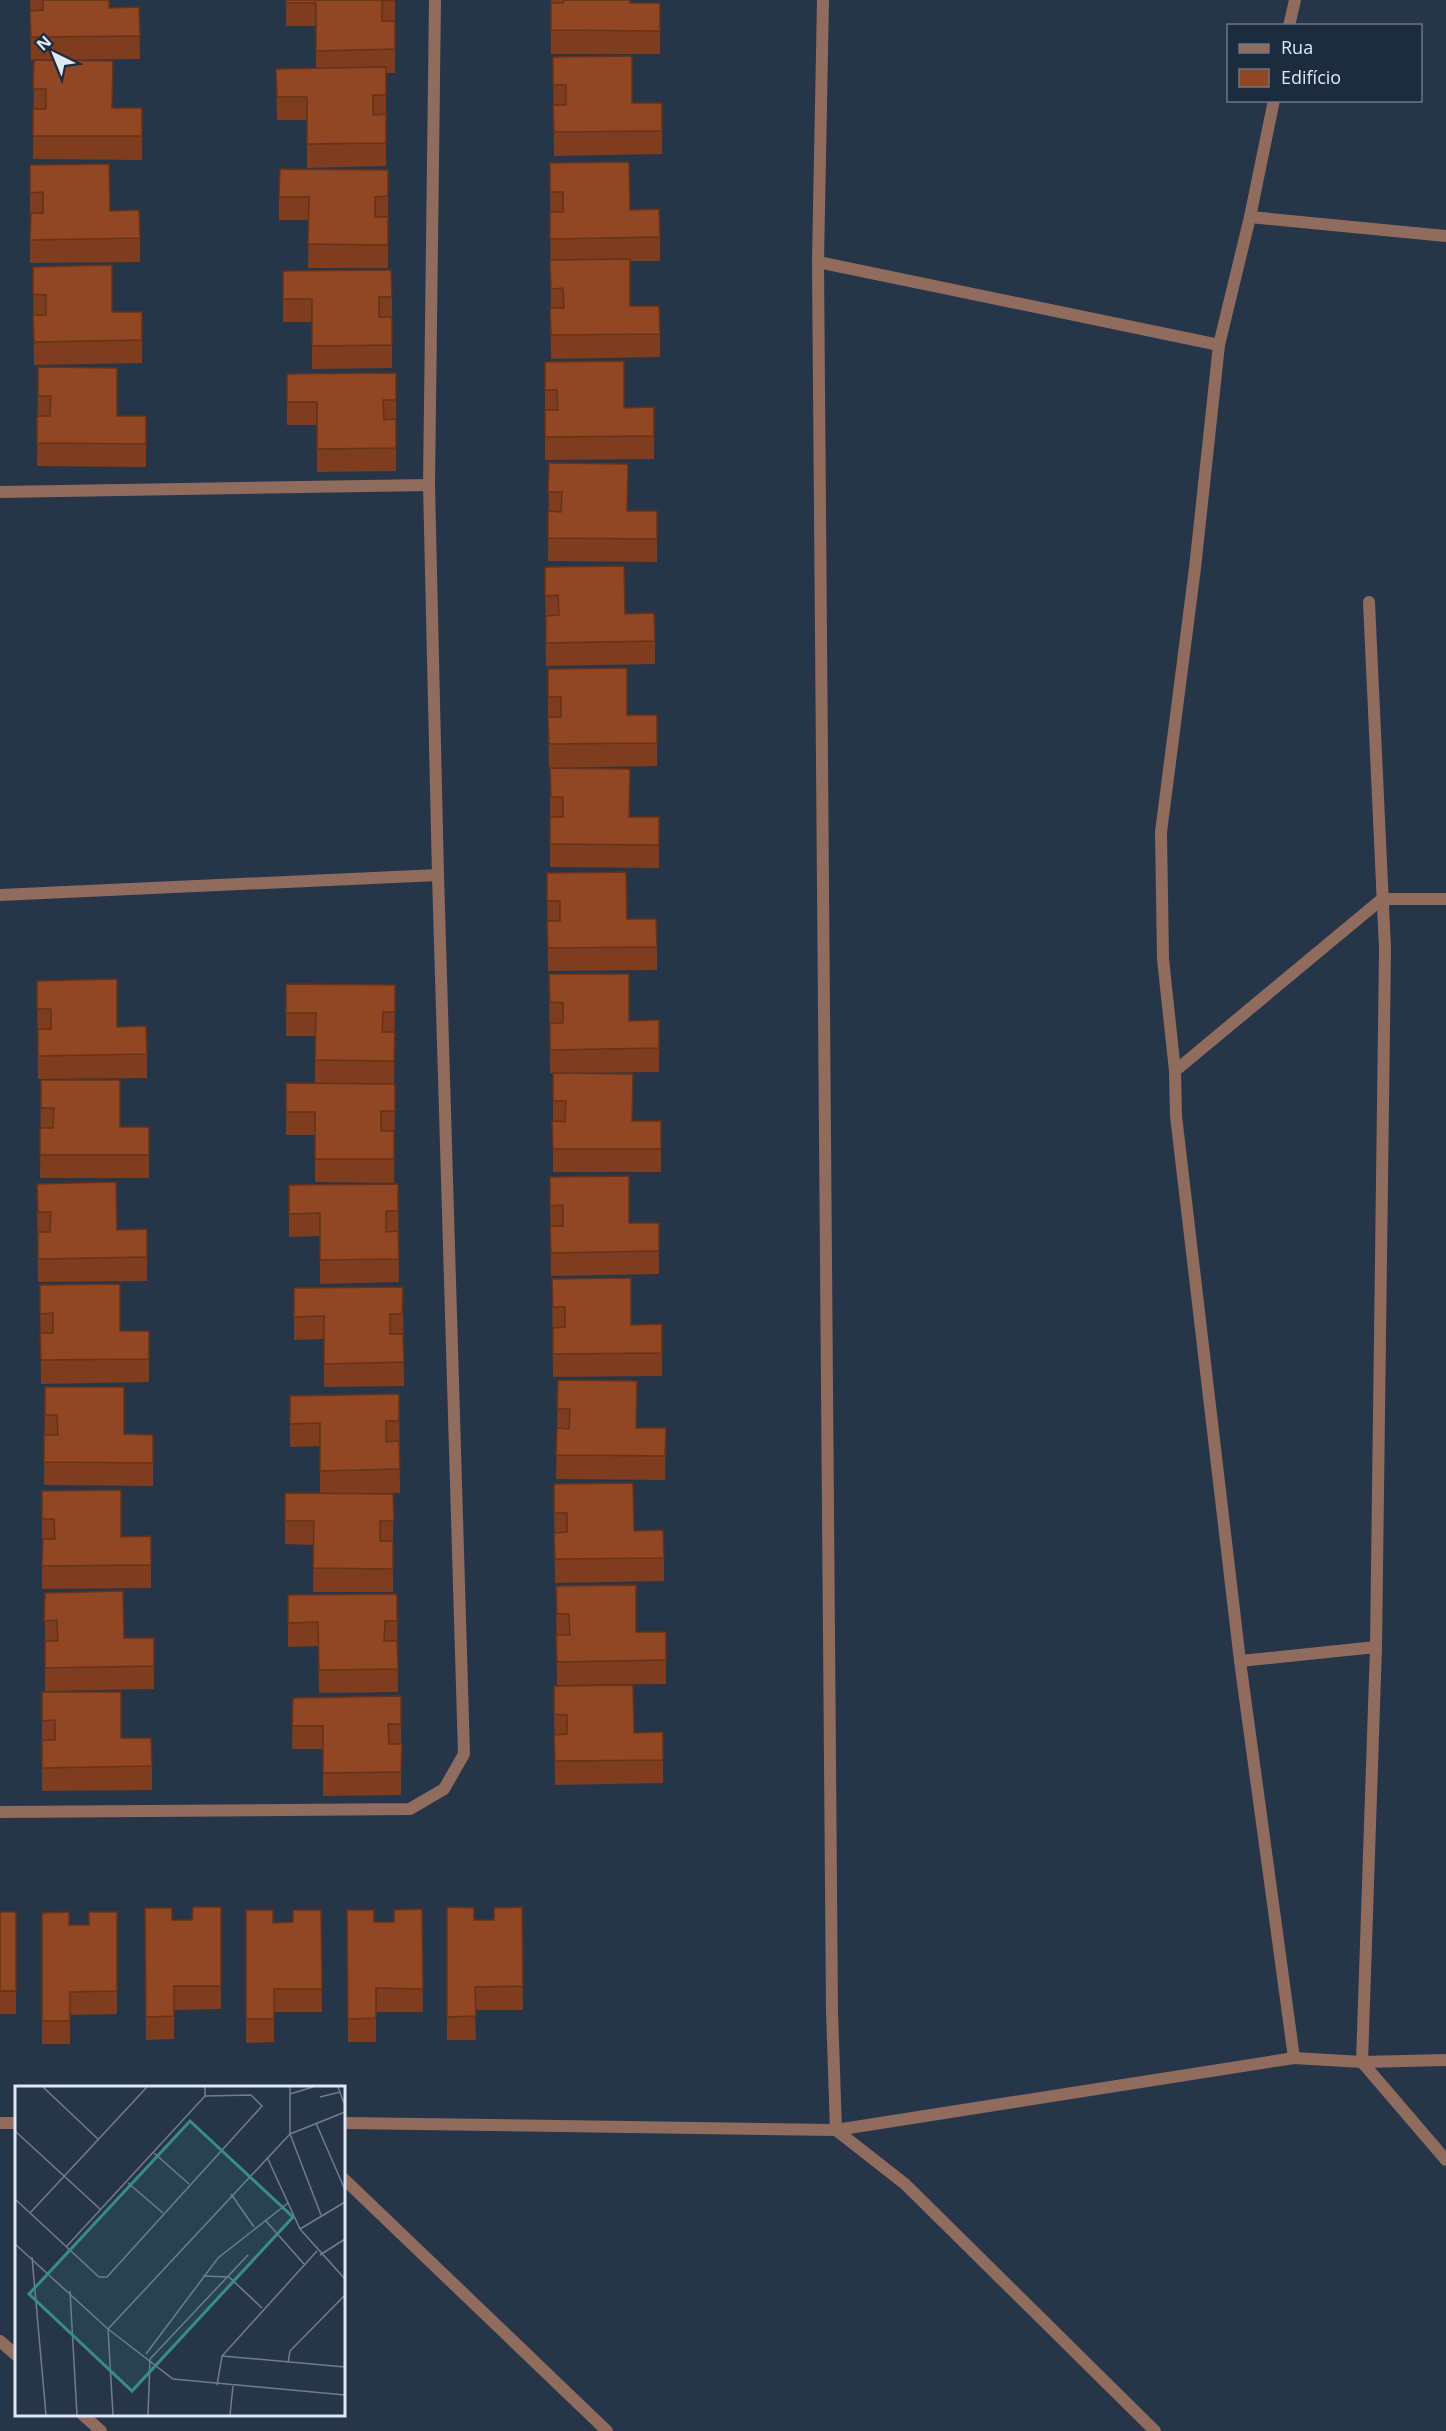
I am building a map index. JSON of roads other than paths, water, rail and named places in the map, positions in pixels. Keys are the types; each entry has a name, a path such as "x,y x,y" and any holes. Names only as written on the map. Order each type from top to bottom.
{"street":[{"path":"0,1812 411,1809 444,1790 464,1754 429,485 435,0"},
{"path":"823,0 818,262 832,1987 836,2130"},
{"path":"1289,24 1294,0"},
{"path":"1274,102 1250,217 1219,345 1193,579 1161,832 1163,959 1175,1071 1176,1116 1240,1661 1294,2058"},
{"path":"1250,217 1446,236"},
{"path":"818,262 1219,345"},
{"path":"0,492 429,485"},
{"path":"1368,603 1385,949 1376,1647 1362,2062 1446,2160"},
{"path":"0,895 438,875"},
{"path":"1175,1071 1382,899 1446,899"},
{"path":"1240,1661 1376,1647"},
{"path":"345,2123 836,2130 1294,2058 1362,2062 1446,2060"},
{"path":"836,2130 905,2184 1155,2431"},
{"path":"345,2180 608,2431"},
{"path":"0,2341 15,2354"},
{"path":"83,2416 101,2431"}]}
